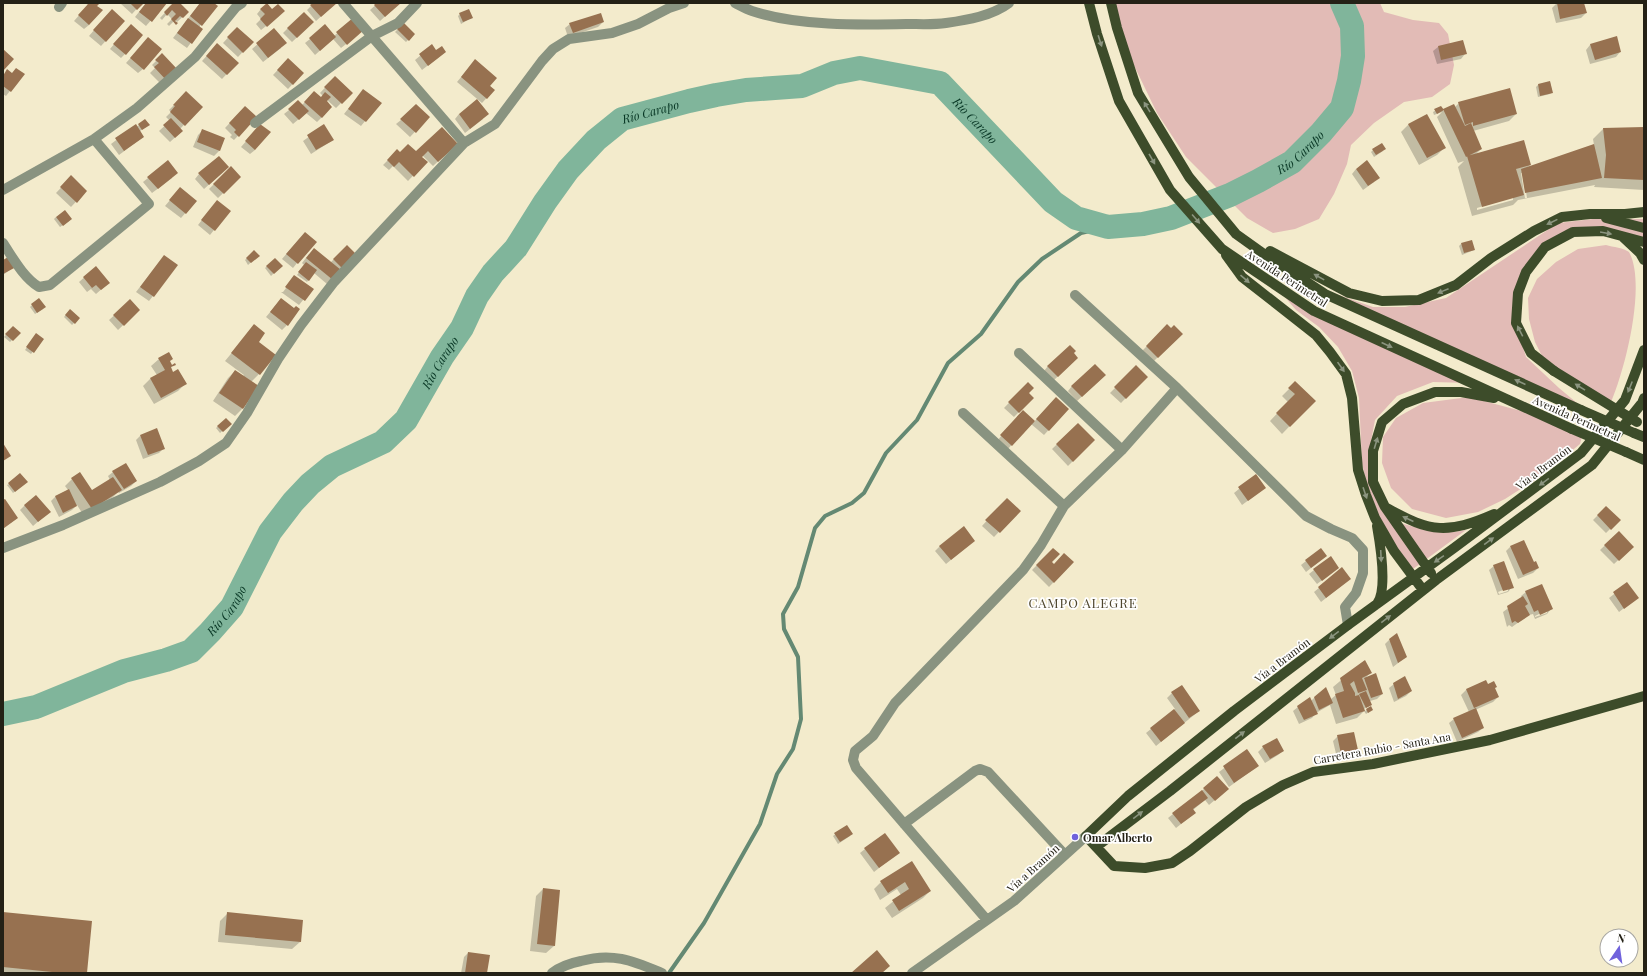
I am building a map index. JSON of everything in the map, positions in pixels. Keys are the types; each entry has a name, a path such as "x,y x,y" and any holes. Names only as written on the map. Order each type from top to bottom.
{"main road":[{"name":"Avenida Perimetral","path":"1089,3 1119,101 1170,190 1222,249 1314,311 1572,429 1644,460"},
{"name":"Avenida Perimetral","path":"1111,3 1117,28 1138,93 1189,177 1236,234 1325,294 1644,437"},
{"path":"1236,234 1349,293 1382,301 1419,300 1456,285 1491,258 1534,231 1562,217 1590,214 1625,214 1644,212"},
{"path":"1590,214 1644,228"},
{"path":"1640,424 1554,371 1531,352 1516,323 1518,293 1526,272 1545,247 1573,232 1603,231 1644,242"},
{"path":"1621,236 1640,253 1644,260"},
{"path":"1222,249 1242,277 1316,335 1346,374 1352,398 1358,470 1375,518 1382,553 1382,582 1379,600 1376,605"},
{"name":"Vía a Bramón","path":"1086,836 1128,796 1234,711 1426,567 1582,453 1625,400 1644,350"},
{"path":"1436,580 1385,507 1373,482 1373,451 1382,422 1403,404 1435,392 1461,392 1493,398 1572,429"},
{"path":"1096,847 1170,791 1423,590 1592,465 1642,403 1644,398"},
{"path":"1385,507 1410,521 1438,528 1461,527 1511,506"},
{"path":"1375,518 1394,551 1423,590"},
{"name":"Carretera Rubio - Santa Ana","path":"1086,836 1114,866 1145,868 1172,863 1190,852 1246,808 1283,785 1314,772 1373,764 1490,740 1644,696"}],"street":[{"path":"343,3 464,143"},
{"path":"256,123 372,36 398,23 417,3"},
{"path":"5,544 64,525 160,482 226,443 247,413 278,359 301,325 334,282 464,143 495,124 542,61 553,49 569,40 612,33 638,24 670,8 684,3"},
{"path":"735,3 752,11 779,17 814,22 864,25 944,24 983,15 1002,8 1009,3"},
{"path":"3,190 94,139 137,108 176,76 195,57 236,4"},
{"path":"3,243 26,276 39,287 44,287 50,285 148,204 94,139"},
{"path":"1075,295 1177,388 1306,516 1352,538 1362,550 1363,573 1356,593 1345,607 1348,625"},
{"path":"1019,353 1122,450"},
{"path":"987,920 853,764 855,751 873,736 895,703 1023,570 1064,506 1122,450 1177,388"},
{"path":"963,413 1064,506"},
{"path":"904,824 975,770 983,770 988,772 1066,854"},
{"name":"Vía a Bramón","path":"912,973 1014,901 1086,836"},
{"path":"552,973 574,963 591,958 606,956 622,958 639,963 662,973"}],"shaded area":[{"path":"1109,3 1380,3 1384,12 1413,20 1439,23 1448,34 1454,65 1450,84 1432,97 1404,102 1374,123 1351,145 1347,164 1334,194 1319,219 1295,229 1273,233 1247,218 1186,157 1157,113 1115,26"},
{"path":"1593,219 1644,219 1644,245 1625,234 1583,233 1557,242 1531,261 1515,322 1526,357 1559,388 1595,418 1322,289 1373,307 1405,307 1446,298 1558,223"},
{"path":"1606,245 1629,252 1634,266 1636,285 1632,329 1627,352 1615,393 1608,409 1543,358 1535,342 1529,319 1528,298 1537,279 1556,262 1578,249"},
{"path":"1277,288 1468,383 1433,382 1397,396 1375,420 1371,441 1369,468 1372,490 1400,523 1429,531 1454,532 1466,530 1413,569 1397,555 1370,503 1362,463 1359,398 1352,371 1338,347 1319,327 1296,310"},
{"path":"1469,397 1551,419 1583,432 1580,444 1541,476 1505,499 1478,512 1446,518 1412,509 1391,488 1382,463 1383,437 1396,418 1423,403"}],"building":[{"path":"89,3 100,3 97,6 103,10 89,25 78,15"},
{"path":"130,3 144,3 137,10"},
{"path":"146,3 167,3 152,22 139,12"},
{"path":"173,3 180,3 189,12 183,18 180,16 175,21 178,23 176,25 171,19 176,14 172,10 167,16 164,12"},
{"path":"200,3 214,3 218,6 202,26 190,16"},
{"path":"267,3 272,9 278,4 285,11 267,27 260,19 265,14 260,9"},
{"path":"313,3 337,3 321,17 310,5"},
{"path":"376,3 401,3 385,17 374,5"},
{"path":"1557,3 1584,3 1587,13 1560,19"},
{"path":"112,9 125,21 106,42 93,30"},
{"path":"469,9 473,18 463,22 459,13"},
{"path":"304,12 314,22 297,38 287,28"},
{"path":"601,13 604,22 573,33 569,23"},
{"path":"354,17 365,29 347,45 336,32"},
{"path":"188,18 203,29 192,44 177,33"},
{"path":"403,22 415,34 409,41 397,29"},
{"path":"131,24 143,35 126,55 113,44"},
{"path":"325,24 336,37 320,51 309,38"},
{"path":"237,27 254,42 243,53 227,37"},
{"path":"274,28 287,43 268,58 256,43"},
{"path":"1617,36 1621,52 1595,60 1590,44"},
{"path":"148,37 162,49 144,70 130,58"},
{"path":"1463,40 1467,54 1441,60 1438,46"},
{"path":"217,43 239,63 227,75 206,56"},
{"path":"432,44 436,50 442,46 446,52 428,66 419,54"},
{"path":"3,49 14,59 3,71"},
{"path":"162,53 178,70 167,81 154,67 159,63 155,60"},
{"path":"288,58 304,73 293,85 277,70"},
{"path":"475,59 497,78 490,86 495,90 487,99 461,77"},
{"path":"16,68 25,74 11,92 3,86 3,76 7,69 12,73"},
{"path":"335,76 353,93 342,104 324,87"},
{"path":"1550,81 1553,93 1540,96 1538,84"},
{"path":"1510,88 1517,114 1473,126 1473,122 1465,125 1458,102"},
{"path":"363,89 382,103 366,122 348,109"},
{"path":"186,91 203,107 185,126 170,112 175,106 173,105"},
{"path":"314,91 321,97 325,92 331,97 327,101 332,107 322,118 304,102"},
{"path":"477,99 489,114 470,129 459,114"},
{"path":"298,100 309,111 299,120 288,109"},
{"path":"416,104 430,117 416,133 400,119"},
{"path":"1454,104 1465,126 1471,123 1482,149 1466,157 1443,109"},
{"path":"245,106 257,117 239,137 234,132 236,130 229,123"},
{"path":"1441,106 1444,110 1437,114 1434,109"},
{"path":"1427,114 1446,148 1427,158 1408,124"},
{"path":"171,118 183,131 175,138 163,125"},
{"path":"145,119 150,125 142,130 138,124"},
{"path":"136,124 144,137 124,151 115,138"},
{"path":"260,124 271,132 255,150 245,141"},
{"path":"324,124 334,140 316,150 307,135"},
{"path":"442,127 458,144 438,162 428,151 422,157 428,162 414,177 399,162 394,167 387,160 397,149 400,152 408,144 416,151"},
{"path":"1644,127 1644,180 1604,178 1606,155 1603,128"},
{"path":"202,129 225,138 220,151 197,142"},
{"path":"1524,140 1531,165 1516,169 1524,195 1482,207 1467,156"},
{"path":"1382,143 1386,149 1376,155 1372,149"},
{"path":"1594,144 1602,178 1525,193 1521,169"},
{"path":"219,156 229,167 209,185 198,173"},
{"path":"168,160 178,173 158,189 147,177"},
{"path":"1367,160 1380,178 1368,186 1356,169"},
{"path":"231,166 241,177 224,194 213,184"},
{"path":"71,175 87,191 77,203 60,187"},
{"path":"180,187 197,201 186,214 169,200"},
{"path":"217,200 231,211 215,231 201,220"},
{"path":"65,210 72,219 63,226 56,217"},
{"path":"305,232 317,242 298,264 286,254"},
{"path":"1472,240 1475,250 1464,253 1461,243"},
{"path":"347,245 356,254 342,268 333,259"},
{"path":"314,248 341,270 333,280 306,258"},
{"path":"254,250 260,256 251,263 246,258"},
{"path":"164,255 178,265 154,297 140,287"},
{"path":"10,256 16,267 3,274 3,260"},
{"path":"275,258 283,266 274,274 266,266"},
{"path":"306,262 317,270 309,281 298,272"},
{"path":"96,266 110,283 101,290 96,285 92,288 83,277"},
{"path":"294,275 314,289 305,301 285,287"},
{"path":"39,298 46,307 37,313 31,304"},
{"path":"281,298 294,308 296,306 300,309 288,326 270,312"},
{"path":"130,299 140,310 124,326 113,315"},
{"path":"70,309 80,318 75,324 65,315"},
{"path":"254,324 265,333 259,342 276,355 260,375 231,353"},
{"path":"1167,324 1171,328 1174,325 1183,334 1158,358 1146,346"},
{"path":"13,326 21,333 13,341 5,334"},
{"path":"36,333 44,339 34,353 26,347"},
{"path":"1070,345 1076,351 1074,353 1078,358 1058,377 1047,366"},
{"path":"169,352 173,359 170,361 172,365 175,363 176,365 171,367 173,372 178,369 187,384 161,398 150,378 165,370 158,358"},
{"path":"1095,364 1106,375 1082,397 1071,386"},
{"path":"1136,365 1148,377 1126,399 1114,387"},
{"path":"235,370 259,386 243,409 219,393"},
{"path":"1295,381 1316,401 1290,427 1276,413 1295,394 1288,388"},
{"path":"1028,382 1034,388 1029,393 1034,398 1019,413 1008,402"},
{"path":"1056,397 1069,409 1049,431 1036,419"},
{"path":"1023,410 1035,421 1012,446 1000,435"},
{"path":"226,418 232,424 223,432 217,426"},
{"path":"1078,423 1095,440 1073,462 1056,444"},
{"path":"157,428 165,449 148,455 140,435"},
{"path":"3,443 11,456 3,461"},
{"path":"126,463 137,481 124,489 112,471"},
{"path":"80,472 92,490 113,477 122,490 92,509 71,478"},
{"path":"20,473 28,482 15,492 8,483"},
{"path":"1256,474 1266,488 1248,501 1238,487"},
{"path":"69,489 77,506 63,513 55,496"},
{"path":"36,495 51,512 38,522 24,505"},
{"path":"1007,498 1021,511 1000,533 985,520"},
{"path":"5,499 18,518 4,528 3,500"},
{"path":"1606,506 1621,520 1611,530 1597,515"},
{"path":"964,526 975,541 951,560 939,546"},
{"path":"1619,531 1634,547 1619,561 1604,545"},
{"path":"1524,540 1534,562 1536,561 1539,568 1523,575 1510,546"},
{"path":"1053,548 1060,554 1052,562 1054,564 1064,553 1074,562 1054,583 1036,565"},
{"path":"1321,548 1327,556 1311,568 1305,560"},
{"path":"1331,556 1339,568 1322,581 1313,569"},
{"path":"1504,561 1514,588 1503,591 1493,565"},
{"path":"1342,567 1351,579 1326,598 1318,587"},
{"path":"1627,582 1639,598 1624,609 1613,592"},
{"path":"1542,584 1553,609 1540,615 1538,610 1534,612 1525,591"},
{"path":"1523,596 1528,604 1525,606 1530,615 1518,623 1515,621 1512,623 1507,606"},
{"path":"1397,633 1407,657 1398,663 1389,639"},
{"path":"1365,660 1372,673 1362,678 1367,690 1358,693 1354,681 1350,684 1355,696 1359,695 1365,711 1343,718 1335,694 1344,691 1340,678"},
{"path":"1376,673 1383,694 1371,698 1364,678"},
{"path":"1405,676 1412,691 1398,699 1393,683"},
{"path":"1486,680 1488,684 1494,681 1499,697 1474,708 1466,689"},
{"path":"1182,685 1200,711 1189,718 1171,692"},
{"path":"1326,687 1333,703 1319,710 1314,697"},
{"path":"1366,691 1372,705 1366,708 1359,694"},
{"path":"1310,697 1318,714 1304,720 1297,706"},
{"path":"1371,706 1373,710 1368,713 1366,709"},
{"path":"1476,708 1484,728 1462,738 1453,718"},
{"path":"1174,709 1185,723 1161,742 1150,728"},
{"path":"1354,732 1358,750 1341,754 1337,735"},
{"path":"1277,738 1284,751 1270,759 1262,746"},
{"path":"1247,749 1259,766 1234,783 1223,766"},
{"path":"1217,776 1229,789 1215,801 1203,788"},
{"path":"1202,790 1208,798 1193,809 1196,813 1181,824 1172,813"},
{"path":"847,825 853,834 840,842 834,833"},
{"path":"885,833 900,853 879,868 864,848"},
{"path":"912,861 931,891 899,911 892,900 909,889 905,882 888,893 880,881"},
{"path":"543,888 560,890 555,946 537,944"},
{"path":"3,912 92,921 87,973 62,973 3,967"},
{"path":"227,912 303,920 301,942 225,935"},
{"path":"877,950 890,966 882,973 851,973"},
{"path":"468,952 490,955 487,973 465,973"}],"waterway":[{"name":"Río Carapo","path":"3,714 36,707 124,671 166,660 191,651 232,607 270,532 293,502 310,484 332,466 383,442 406,420 442,357 462,328 477,296 493,273 516,248 545,202 568,170 596,140 622,119 716,95 746,90 802,86 834,73 860,68 940,83 1053,202 1076,218 1108,227 1143,224 1171,218 1230,195 1258,181 1292,162 1321,133 1342,108 1349,81 1353,56 1352,26 1342,3"},
{"path":"669,973 704,923 760,824 777,774 793,749 801,719 798,657 784,629 783,614 798,587 815,528 825,516 852,503 864,493 886,453 917,420 948,363 981,334 1018,282 1042,259 1081,233 1108,227"}],"place":[{"name":"Omar Alberto","path":"1075,837"}],"district":[{"name":"CAMPO ALEGRE","path":"1083,602"}]}
